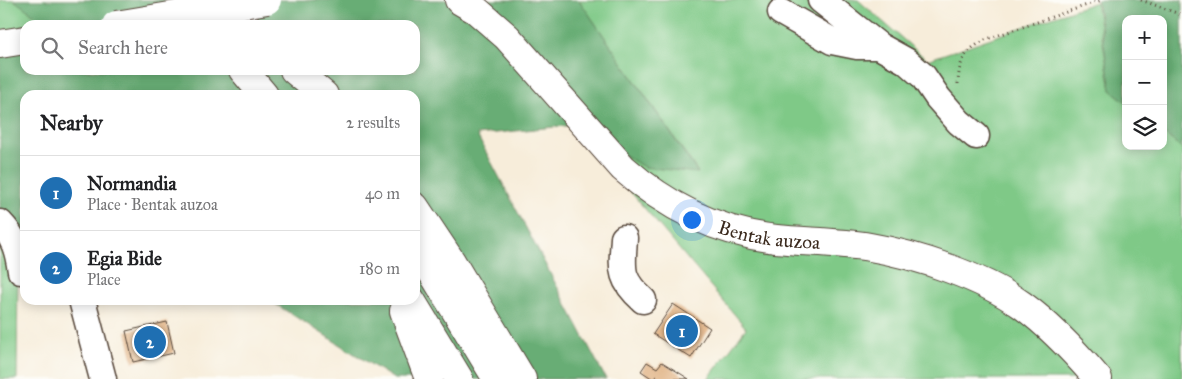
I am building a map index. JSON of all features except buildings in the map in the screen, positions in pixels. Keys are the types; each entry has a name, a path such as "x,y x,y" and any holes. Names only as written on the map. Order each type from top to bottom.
{"main road":[{"path":"178,0 197,20"},
{"path":"223,0 241,20"},
{"path":"146,20 267,0"},
{"name":"Bentak auzoa","path":"459,0 476,10 507,37 624,168 662,199 706,222 729,230 776,239 869,247 901,253 962,274 992,287 1021,304 1047,324 1098,379"},
{"path":"0,44 20,41"},
{"path":"247,75 260,90"},
{"path":"290,75 303,90"},
{"path":"300,75 318,90"},
{"path":"420,214 451,261 522,379"},
{"path":"420,252 497,379"},
{"path":"402,305 429,379"},
{"path":"414,305 459,379"}],"lane":[{"path":"822,0 879,46 906,61 923,76 958,122 976,136"},
{"path":"780,12 832,41 856,46 879,46"},
{"path":"0,223 13,240 19,252 15,271"},
{"path":"624,238 622,271 629,288 643,300"},
{"path":"83,305 103,379"}],"path":[{"path":"959,90 961,62 974,46 987,39 1102,0"},
{"path":"1141,0 1182,15"}],"green space":[{"path":"0,0 14,0 42,20 20,20 20,37 0,49"},
{"path":"14,0 579,0 698,173 644,167 574,125 477,135 606,379 394,379 277,305 420,305 420,90 20,90 20,250 0,211 0,49 20,37 20,75 420,75 420,20 41,20"},
{"path":"579,0 858,0 927,60 1096,2 1111,90 1122,99 1122,150 1167,150 1167,136 1182,148 1182,379 708,379 746,328 574,125 644,167 698,172"},
{"path":"1097,0 1182,0 1182,148 1167,136 1167,15 1122,15 1122,99 1111,90"},
{"path":"0,211 18,260 17,379 0,379"}],"place":[{"name":"Normandia","path":"682,331"},
{"name":"Egia Bide","path":"150,342"}]}
